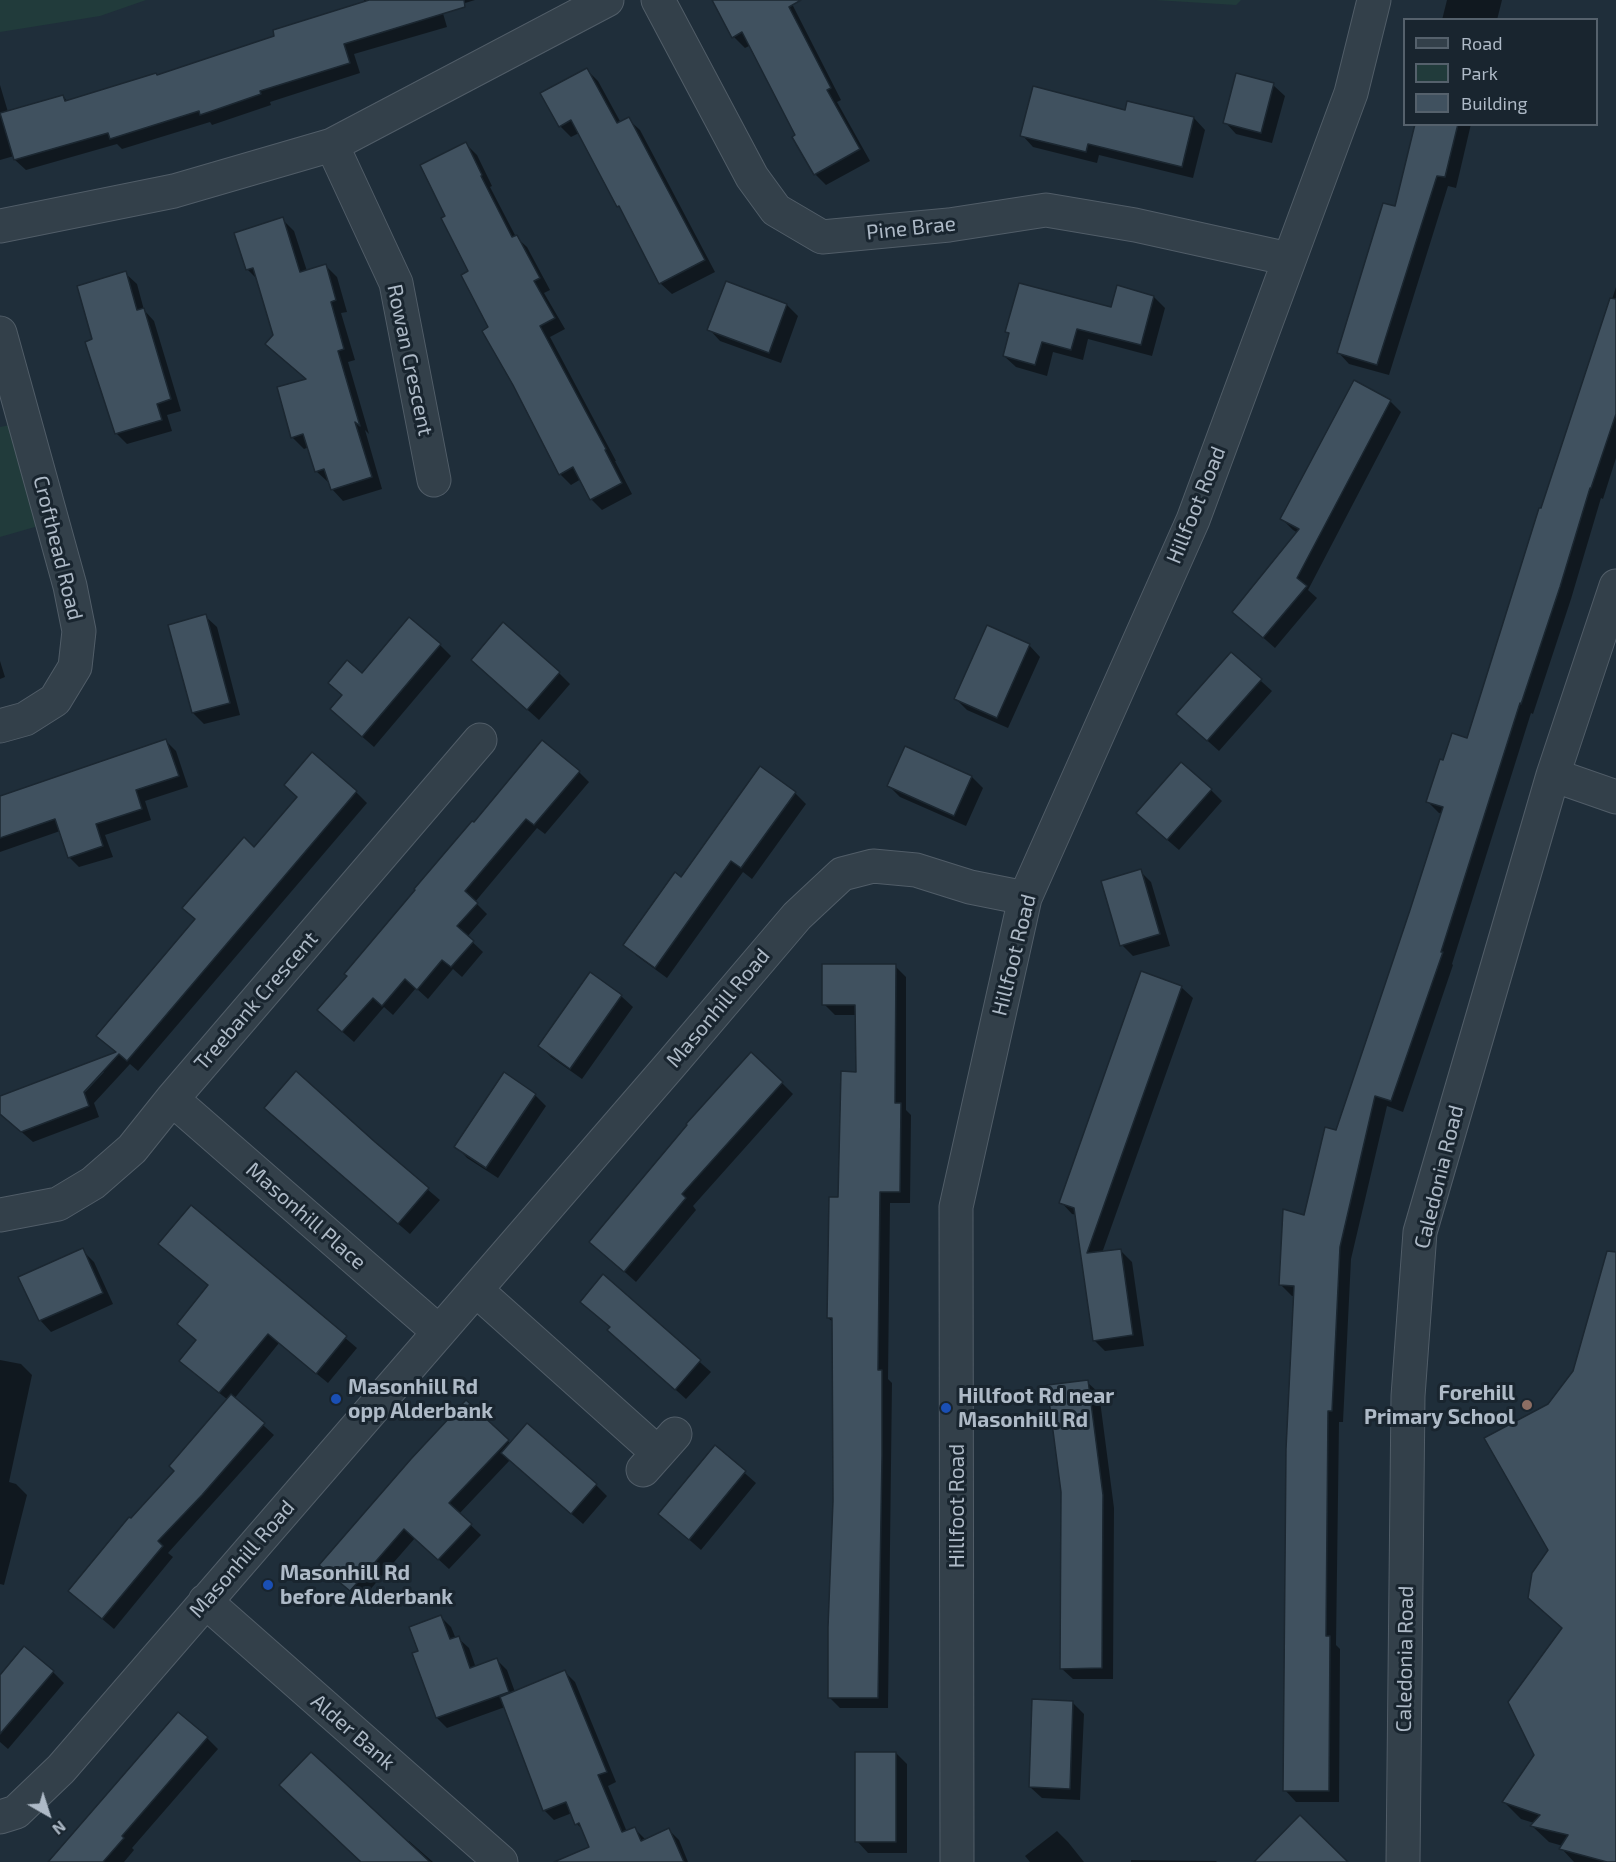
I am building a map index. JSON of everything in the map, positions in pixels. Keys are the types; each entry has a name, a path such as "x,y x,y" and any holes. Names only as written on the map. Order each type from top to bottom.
{"street":[{"path":"0,226 174,191 332,144 607,0"},
{"name":"Pine Brae","path":"658,0 752,177 776,210 822,237 949,225 1046,210 1135,225 1289,259"},
{"name":"Hillfoot Road","path":"957,1862 956,1207 1025,898 1193,520 1351,93 1374,0"},
{"name":"Rowan Crescent","path":"332,144 396,283 434,480"},
{"name":"Crofthead Road","path":"0,333 70,586 79,631 75,667 55,700 25,719 0,726"},
{"name":"Caledonia Road","path":"1403,1862 1408,1396 1420,1232 1553,775 1616,586"},
{"name":"Treebank Crescent","path":"0,1215 58,1204 93,1182 132,1149 172,1099 480,740"},
{"path":"1553,775 1616,796"},
{"name":"Masonhill Road","path":"0,1817 16,1812 61,1769 797,916 842,874 873,866 916,870 970,886 1025,898"},
{"name":"Masonhill Place","path":"172,1099 439,1332"},
{"path":"476,1290 659,1452"},
{"name":"Alder Bank","path":"205,1601 501,1862"}],"green space":[{"path":"0,0 146,0 100,16 0,32"},
{"path":"1155,0 1241,0 1236,5"},
{"path":"25,422 52,522 0,537 0,427"}],"building":[{"path":"369,0 464,0 465,7 344,44 350,63 260,91 261,94 215,110 200,115 199,111 110,139 108,133 14,160 0,113 63,95 65,101 156,73 157,75 274,36 273,30"},
{"path":"712,0 801,0 789,7 831,88 827,90 860,149 814,175 792,137 795,135 742,32 732,38"},
{"path":"587,68 617,123 629,117 705,260 659,284 571,120 559,127 540,93"},
{"path":"1236,73 1274,83 1261,133 1223,123"},
{"path":"1033,86 1125,110 1127,101 1194,117 1182,167 1088,144 1086,152 1020,136"},
{"path":"1415,126 1458,126 1445,177 1437,176 1377,365 1337,353 1383,203 1395,206"},
{"path":"466,142 512,237 517,235 540,278 534,281 555,318 540,326 622,483 590,500 573,467 559,475 513,385 482,331 488,327 461,275 468,271 441,218 445,216 420,165"},
{"path":"283,217 300,272 326,264 336,300 331,302 344,349 338,351 360,426 355,422 372,477 331,490 324,469 315,472 303,434 291,438 277,387 306,379 265,344 273,335 253,268 246,270 234,233"},
{"path":"126,271 137,310 144,308 171,399 157,404 162,420 115,434 85,342 92,339 77,286"},
{"path":"726,281 787,304 769,353 707,330"},
{"path":"1019,283 1111,307 1117,285 1154,296 1141,345 1077,329 1071,350 1042,342 1035,365 1003,356 1009,333 1005,332"},
{"path":"1610,298 1616,299 1616,414 1520,703 1441,952 1443,952 1391,1101 1375,1096 1340,1247 1332,1411 1328,1411 1326,1636 1330,1636 1329,1791 1283,1791 1286,1449 1294,1286 1279,1285 1283,1209 1304,1215 1325,1127 1336,1130 1443,807 1426,802 1440,759 1443,760 1452,733 1467,738 1539,508 1541,508"},
{"path":"1354,380 1391,400 1297,578 1307,586 1263,638 1232,612 1299,529 1280,519"},
{"path":"206,614 230,703 192,713 168,625"},
{"path":"409,617 441,644 362,737 330,709 342,695 328,683 347,660 362,673"},
{"path":"503,622 560,672 527,710 471,660"},
{"path":"987,625 1030,644 997,718 954,699"},
{"path":"1231,652 1262,679 1207,741 1176,714"},
{"path":"166,739 179,776 136,790 142,809 96,824 103,846 68,858 55,819 0,838 0,796"},
{"path":"542,740 580,771 534,825 526,819 465,891 478,903 457,926 474,941 451,967 442,960 417,990 405,979 382,1006 373,998 342,1032 317,1010 347,976 344,974 414,889 472,821 474,822"},
{"path":"905,746 972,776 954,816 887,786"},
{"path":"312,752 357,791 127,1061 119,1054 84,1092 89,1106 21,1132 0,1114 0,1096 116,1052 96,1036 195,919 182,908 244,837 254,847 297,797 284,785"},
{"path":"1181,762 1212,789 1167,840 1136,813"},
{"path":"760,766 796,792 741,868 731,861 655,968 623,945 675,872 681,877"},
{"path":"1141,869 1160,934 1120,946 1101,881"},
{"path":"822,964 896,964 895,1103 901,1103 900,1192 880,1192 878,1370 882,1370 882,1456 878,1698 828,1698 828,1627 833,1501 832,1318 827,1318 829,1197 838,1197 841,1071 856,1072 855,1005 822,1005"},
{"path":"1141,971 1182,986 1087,1253 1121,1249 1133,1335 1093,1341 1074,1208 1059,1203"},
{"path":"590,972 622,995 570,1069 538,1046"},
{"path":"751,1052 783,1082 682,1194 686,1198 624,1272 589,1242 686,1124"},
{"path":"296,1071 429,1188 398,1224 264,1108"},
{"path":"504,1072 536,1094 486,1168 454,1147"},
{"path":"191,1205 347,1336 316,1374 268,1334 219,1393 179,1361 196,1340 177,1324 208,1285 158,1244"},
{"path":"83,1248 103,1293 39,1321 18,1277"},
{"name":"Forehill Primary School","path":"1607,1251 1616,1252 1616,1862 1607,1862 1559,1849 1568,1835 1530,1826 1540,1815 1502,1802 1534,1755 1508,1702 1562,1628 1528,1598 1532,1573 1548,1550 1484,1438 1548,1404 1573,1371"},
{"path":"603,1274 701,1360 675,1390 607,1330 610,1327 580,1302"},
{"path":"1088,1380 1103,1495 1102,1668 1060,1669 1061,1492 1047,1385"},
{"path":"231,1394 265,1423 158,1541 163,1546 102,1619 68,1591 129,1517 131,1518 174,1471 169,1466"},
{"path":"466,1400 509,1440 449,1503 472,1524 438,1560 404,1529 350,1591 319,1565 411,1459"},
{"path":"527,1423 597,1484 571,1514 501,1453"},
{"path":"715,1445 746,1471 689,1540 658,1514"},
{"path":"441,1615 450,1639 459,1636 470,1668 497,1658 509,1692 436,1718 412,1653 418,1651 409,1627"},
{"path":"24,1646 54,1671 0,1734 0,1675"},
{"path":"565,1670 607,1772 598,1775 622,1832 635,1827 641,1841 669,1828 684,1862 554,1862 589,1847 579,1823 575,1825 566,1802 543,1811 500,1697"},
{"path":"1032,1699 1073,1701 1070,1789 1029,1787"},
{"path":"178,1712 208,1737 122,1836 124,1838 103,1862 48,1862"},
{"path":"311,1752 430,1862 361,1862 279,1785"},
{"path":"855,1752 896,1752 896,1842 855,1842"},
{"path":"1300,1815 1348,1862 1254,1862"}],"place":[{"name":"Masonhill Rd opp Alderbank","path":"336,1399"},
{"name":"Forehill Primary School","path":"1527,1405"},
{"name":"Hillfoot Rd near Masonhill Rd","path":"946,1408"},
{"name":"Masonhill Rd before Alderbank","path":"268,1585"}]}
